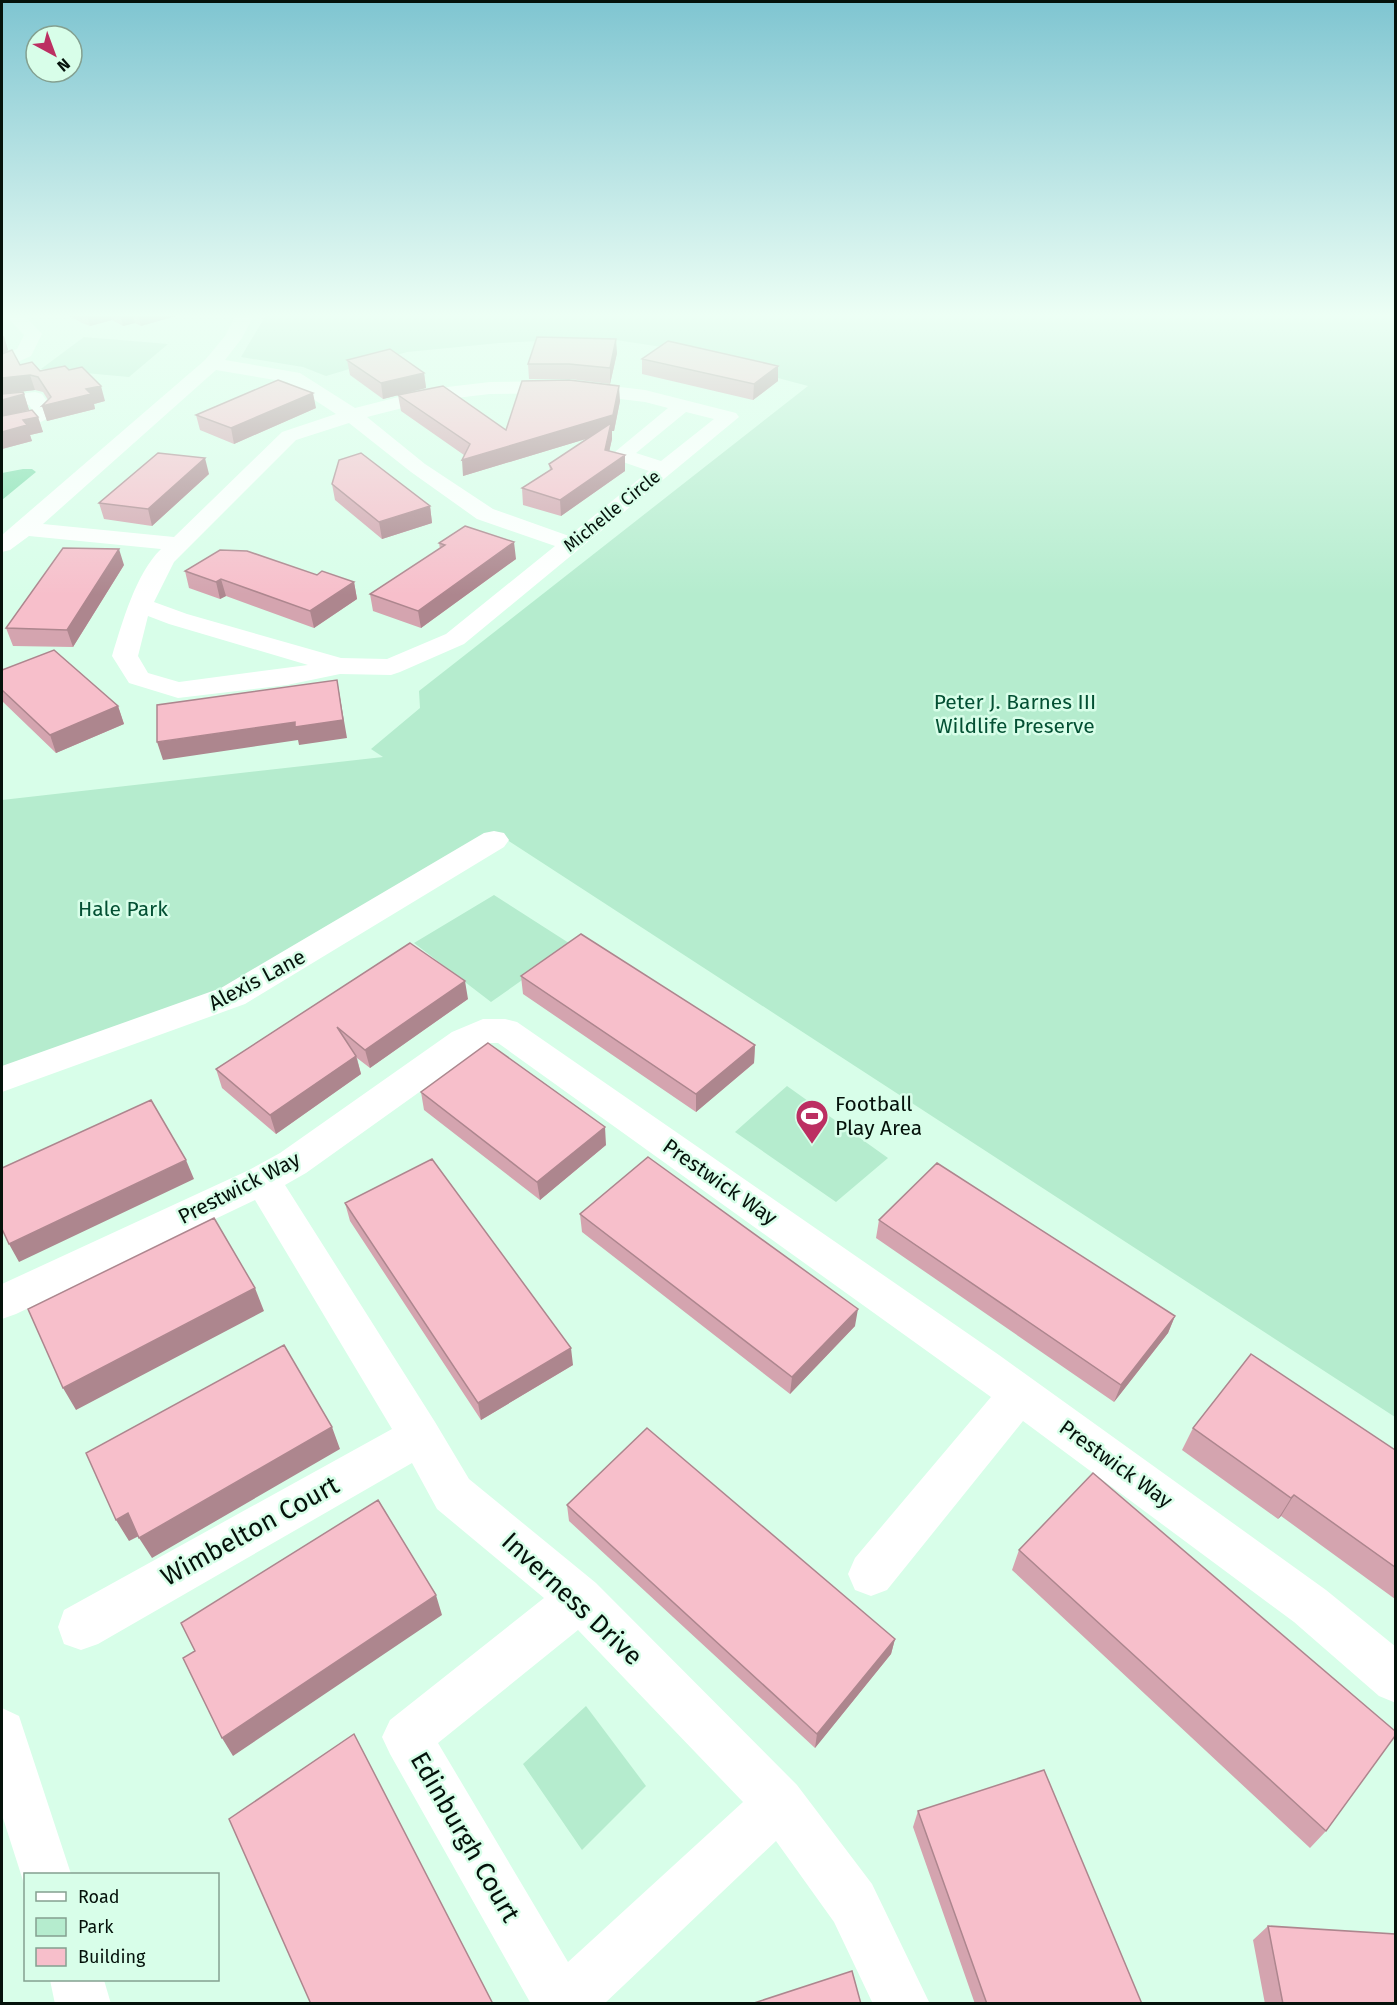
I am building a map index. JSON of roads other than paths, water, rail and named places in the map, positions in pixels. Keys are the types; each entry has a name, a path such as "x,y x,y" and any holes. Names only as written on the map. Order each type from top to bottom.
{"street":[{"path":"2,425 37,417 44,412 42,409"},
{"path":"2,545 24,529 162,409"},
{"path":"341,409 418,468 485,514 571,544"},
{"name":"Michelle Circle","path":"380,409 289,436 164,559 140,605 124,656 138,678 178,690 287,677 340,666 391,667 455,639 729,417 697,409"},
{"path":"664,470 630,458 626,451 679,409"},
{"path":"24,529 179,544"},
{"name":"Michelle Circle","path":"140,605 177,620 340,666"},
{"name":"Alexis Lane","path":"2,1079 233,996 494,840"},
{"name":"Prestwick Way","path":"2,1302 262,1180 329,1138 464,1041 483,1031 505,1031 1019,1394 1310,1606 1395,1679"},
{"name":"Inverness Drive","path":"262,1180 420,1436 453,1494 580,1599 779,1803 853,1903 902,2004"},
{"path":"871,1574 1019,1394"},
{"name":"Wimbelton Court","path":"81,1627 420,1436"},
{"name":"Edinburgh Court","path":"580,1599 407,1737 563,2004 779,1803"},
{"path":"2,1732 44,1873"},
{"path":"77,1981 82,2004"}],"place":[{"name":"Football Play Area","path":"812,1145"}],"park label":[{"name":"Peter J. Barnes III Wildlife Preserve","path":"1015,714"},
{"name":"Hale Park","path":"123,909"}]}
